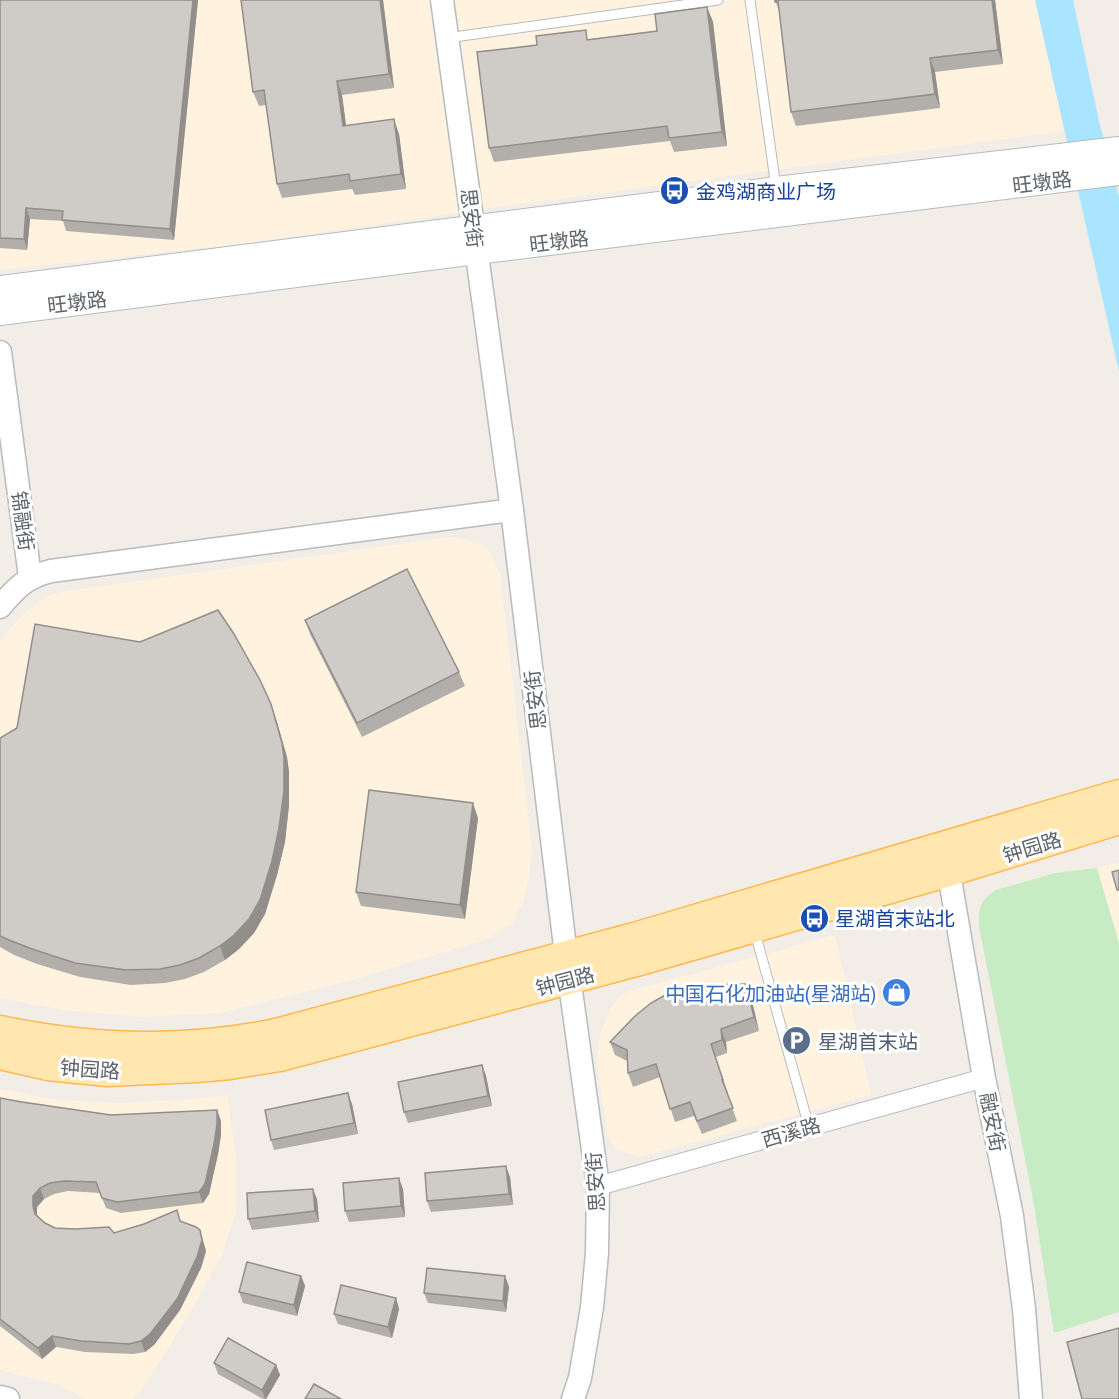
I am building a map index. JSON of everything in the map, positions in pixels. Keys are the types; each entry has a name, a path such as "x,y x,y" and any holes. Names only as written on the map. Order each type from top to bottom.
{"main road":[{"name":"旺墩路","path":"0,289 475,240 1060,168 1118,157"},
{"name":"旺墩路","path":"0,312 475,240 776,190 1060,168"},
{"name":"钟园路","path":"0,1030 59,1040 126,1046 194,1045 249,1039 753,928 1119,794"},
{"name":"钟园路","path":"0,1055 48,1066 107,1072 238,1064 305,1052 568,967 645,933 946,859 1119,820"}],"street":[{"name":"思安街","path":"442,0 512,510 568,967 598,1186 597,1253 592,1307 580,1378 573,1399"},
{"name":"锦融街","path":"0,351 30,577 0,607"},
{"path":"30,577 51,571 512,510"},
{"name":"融安街","path":"946,859 984,1078 1012,1216 1024,1309 1031,1399"},
{"name":"西溪路","path":"598,1186 984,1078"},
{"path":"0,1397 8,1399"}],"lane":[{"path":"447,38 718,0"},
{"path":"750,0 776,190"},
{"path":"753,928 809,1127"}],"shaded area":[{"name":"金鸡湖商业广场","path":"0,0 1036,0 1064,131 247,243 0,270"},
{"path":"451,537 476,542 488,550 500,574 532,852 523,903 512,923 490,938 348,981 218,1013 141,1017 64,1010 0,998 0,641 21,616 46,597 61,592"},
{"path":"1119,863 1119,943 1097,868"},
{"path":"835,935 871,1095 638,1157 619,1151 612,1144 608,1136 597,1065 600,1035 610,1010 618,998 627,992"},
{"path":"0,1089 51,1099 123,1103 227,1095 236,1158 236,1212 223,1252 191,1311 134,1399 82,1399 59,1385 0,1369"}],"green space":[{"path":"1097,868 1119,943 1119,1312 1054,1333 1033,1199 979,927 979,915 983,901 996,890 1055,873"}],"water":[{"path":"1035,0 1073,0 1099,121 1119,197 1119,372"}],"building":[{"path":"0,0 193,0 170,229 62,220 63,211 26,208 24,239 0,238"},
{"path":"241,0 380,0 389,74 337,81 343,126 394,119 401,174 350,181 349,174 277,184 264,90 253,92"},
{"path":"775,0 992,0 998,50 930,58 935,94 791,112 778,1 775,2"},
{"path":"707,7 722,132 669,138 667,126 489,148 477,52 537,45 536,36 586,30 587,40 657,31 655,14"},
{"path":"407,569 459,672 357,723 305,620"},
{"path":"218,610 260,680 271,704 284,758 284,791 272,861 260,900 249,919 220,946 199,958 160,969 126,970 75,963 0,936 0,738 17,728 35,624 140,642"},
{"path":"369,790 473,803 460,905 356,892"},
{"path":"1119,870 1119,890 1117,890 1112,872"},
{"path":"746,984 754,1017 721,1029 722,1040 711,1044 733,1108 697,1121 690,1102 670,1109 656,1064 628,1073 627,1050 610,1042 635,1016 667,994 700,985"},
{"path":"482,1065 488,1096 404,1112 398,1082"},
{"path":"348,1093 354,1123 271,1140 265,1110"},
{"path":"0,1098 111,1115 217,1110 214,1144 205,1184 199,1192 117,1202 102,1198 96,1182 64,1181 50,1183 40,1188 33,1196 35,1214 55,1228 109,1227 114,1233 144,1224 177,1210 180,1221 200,1230 202,1240 197,1257 177,1299 150,1334 141,1341 129,1344 81,1341 52,1336 38,1348 0,1319"},
{"path":"506,1166 509,1194 427,1201 425,1173"},
{"path":"399,1178 401,1206 345,1211 343,1183"},
{"path":"313,1189 315,1211 248,1219 247,1193"},
{"path":"247,1262 301,1276 294,1305 239,1292"},
{"path":"427,1268 505,1276 503,1301 424,1293"},
{"path":"341,1285 396,1298 388,1327 334,1314"},
{"path":"1119,1328 1119,1399 1082,1399 1067,1342"},
{"path":"228,1338 276,1365 262,1390 214,1363"},
{"path":"314,1384 341,1399 305,1399"}],"place":[{"name":"金鸡湖商业广场","path":"675,191"},
{"name":"星湖首末站北","path":"814,918"},
{"name":"中国石化加油站(星湖站)","path":"897,993"},
{"name":"星湖首末站","path":"797,1041"}]}
